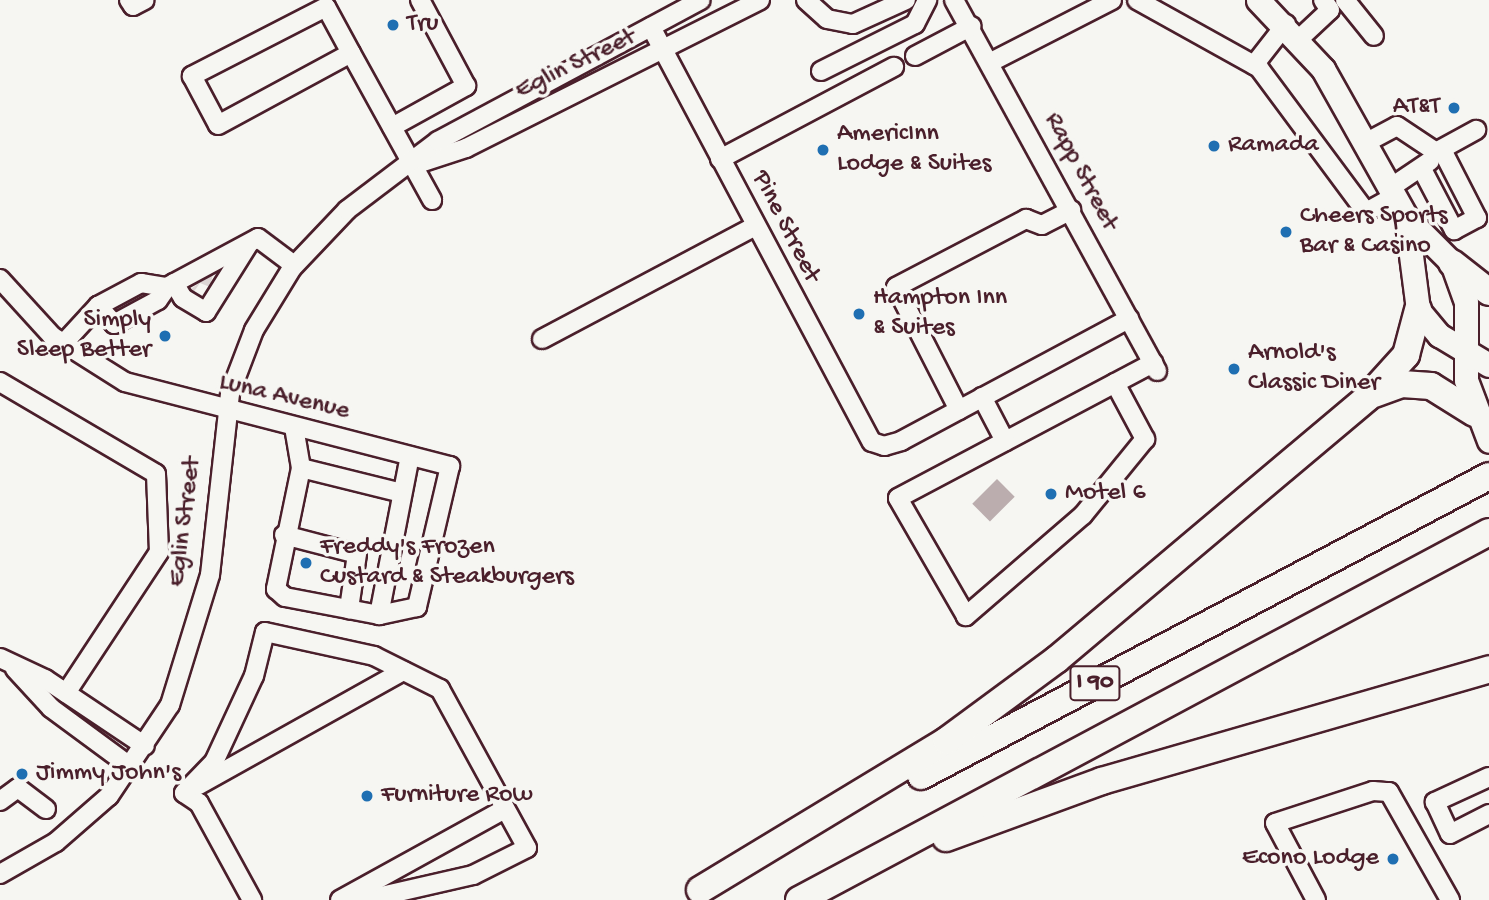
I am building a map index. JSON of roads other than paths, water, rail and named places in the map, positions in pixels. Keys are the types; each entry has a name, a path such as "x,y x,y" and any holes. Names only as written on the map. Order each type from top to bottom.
{"highway":[{"path":"1452,263 1489,292"},
{"path":"690,895 997,706 1368,397 1406,355 1418,310"},
{"path":"1368,397 1402,384 1431,386 1474,413"},
{"name":"I 90","path":"690,895 1489,476"},
{"name":"I 90","path":"801,900 1489,532"},
{"path":"801,900 971,827 1102,781 1489,668"}],"main road":[{"path":"1258,0 1293,32 1367,142 1406,217 1452,263 1466,302 1467,353 1474,413 1489,441"},
{"path":"1406,217 1418,310 1467,353 1489,365"}],"street":[{"path":"129,0 133,6 145,0"},
{"path":"392,127 466,86 420,0"},
{"name":"Eglin Street","path":"0,874 83,820 131,766 170,705 210,575 225,411 254,330 294,265 347,210 411,166 458,129 701,0"},
{"name":"Eglin Street","path":"411,166 466,148 664,52 760,0"},
{"path":"806,0 827,19 853,24 906,0"},
{"path":"821,71 915,24 928,0"},
{"name":"Rapp Street","path":"954,0 972,26 1155,367 1115,383"},
{"path":"991,62 1112,0"},
{"path":"1137,0 1254,65 1318,140 1366,212 1423,171 1439,151 1476,130"},
{"path":"1254,65 1293,32 1336,2 1374,36"},
{"path":"351,53 218,125 192,76 326,7 432,200"},
{"path":"915,56 972,26"},
{"name":"Pine Street","path":"651,27 861,429 879,446 959,410"},
{"path":"720,159 894,67"},
{"path":"1367,142 1398,126 1439,151 1483,215 1454,230 1423,171"},
{"path":"1070,210 1042,225 1026,219 896,287 959,410 1129,319"},
{"path":"542,339 755,226"},
{"path":"63,344 98,306 141,283 170,285 258,237 294,265"},
{"path":"170,285 183,298 206,312 249,242"},
{"name":"Luna Avenue","path":"2,286 63,344 125,382 225,411 450,466 417,607 379,615"},
{"path":"0,382 156,474 159,552 66,693"},
{"path":"1115,383 1145,439 1083,515 966,617 898,498 1115,383"},
{"path":"982,397 1005,441"},
{"path":"294,426 300,468 284,535 276,589 285,597 379,615 410,456"},
{"path":"300,468 402,493"},
{"path":"284,535 357,554 349,609"},
{"path":"184,793 214,762 234,721 265,632 374,656 440,689 527,848 473,875 364,900"},
{"path":"5,661 66,693 145,746"},
{"path":"5,661 51,708 131,766"},
{"path":"184,793 403,670"},
{"path":"1489,777 1435,802 1450,834 1489,814"},
{"path":"0,801 18,788 46,809"},
{"path":"1316,900 1275,823 1373,790 1389,792 1450,900"},
{"path":"184,793 199,803 251,900"},
{"path":"340,900 505,808"}],"place":[{"name":"Tru","path":"393,25"},
{"name":"AT&T","path":"1454,108"},
{"name":"Ramada","path":"1214,146"},
{"name":"AmericInn Lodge & Suites","path":"823,150"},
{"name":"Cheers Sports Bar & Casino","path":"1286,232"},
{"name":"Hampton Inn & Suites","path":"859,314"},
{"name":"Simply Sleep Better","path":"165,336"},
{"name":"Arnold's Classic Diner","path":"1234,369"},
{"name":"Motel 6","path":"1051,494"},
{"name":"Freddy's Frozen Custard & Steakburgers","path":"306,563"},
{"name":"Jimmy John's","path":"22,774"},
{"name":"Furniture Row","path":"367,796"},
{"name":"Econo Lodge","path":"1393,859"}]}
